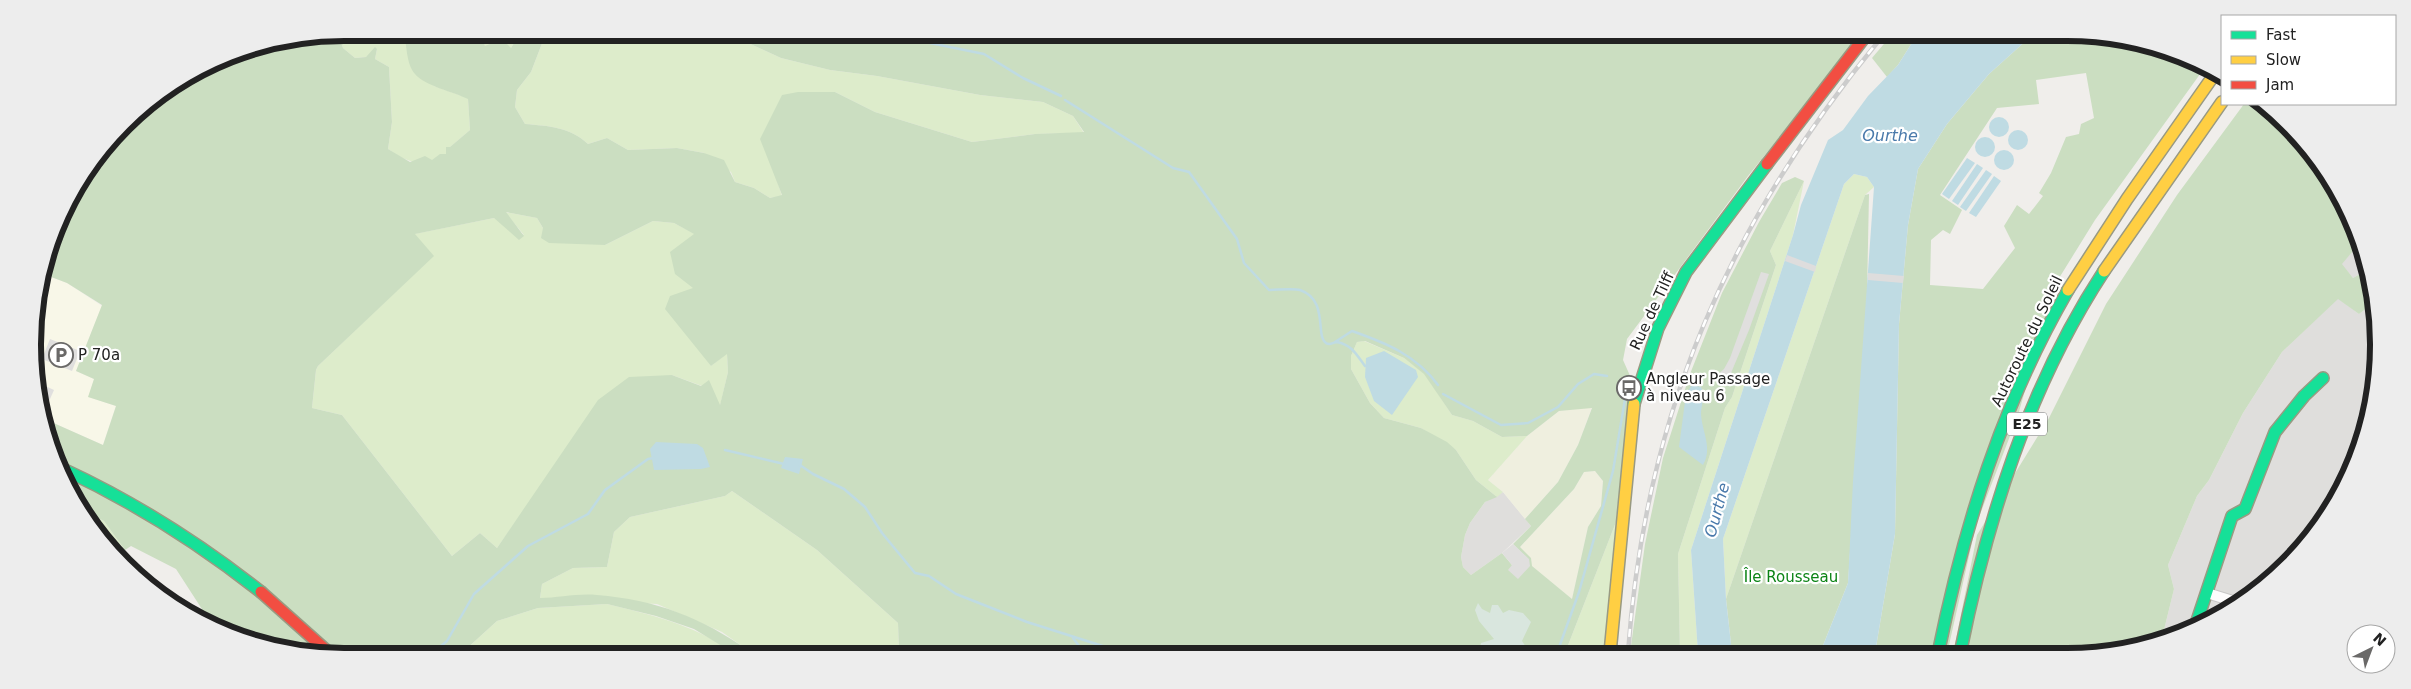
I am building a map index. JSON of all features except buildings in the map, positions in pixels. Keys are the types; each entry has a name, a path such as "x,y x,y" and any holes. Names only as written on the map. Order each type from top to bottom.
{"main road":[{"name":"Rue de Tilff","path":"1610,648 1632,414 1641,378 1658,328 1676,290 1702,249 1862,41"},
{"name":"Autoroute du Soleil","path":"1939,648 1961,550 1983,475 2015,395 2045,332 2076,275 2211,78"},
{"name":"E25","path":"1961,648 1982,554 2004,483 2032,410 2060,351 2101,277 2221,103"},
{"path":"2198,617 2232,516 2245,509 2275,432 2304,396 2323,378"},
{"path":"70,472 131,504 191,542 262,594 321,647"}],"street":[{"path":"2207,593 2230,600"}],"shaded area":[{"path":"2355,250 2361,273 2353,278 2341,264"},
{"path":"1761,272 1769,274 1749,330 1731,373 1721,382 1717,375 1724,369 1730,358"},
{"path":"49,276 67,283 102,306 76,371 94,379 89,397 116,406 103,445 52,422 44,384 41,344 44,305"},
{"path":"2338,298 2359,314 2367,308 2370,344 2367,384 2364,404 2347,461 2319,513 2281,559 2235,597 2183,625 2163,632 2174,589 2168,565 2197,496 2209,480 2243,413 2282,352"},
{"name":"P 70a","path":"50,339 80,351 72,371 42,359"},
{"path":"44,385 54,390 47,405"},
{"path":"1503,492 1531,526 1502,553 1471,575 1463,567 1461,557 1465,535 1470,523 1485,502"},
{"path":"1513,544 1529,559 1530,566 1518,579 1508,570 1512,565 1502,553"},
{"path":"1478,603 1482,609 1490,613 1492,605 1498,605 1503,613 1509,610 1523,613 1531,622 1522,641 1527,648 1480,648 1481,643 1494,639 1479,621 1475,610"}],"green space":[{"path":"341,41 409,41 434,86 468,98 470,130 449,148 446,154 431,161 413,162 388,149 392,122 389,67 375,59 377,49 366,57 355,58 343,48"},
{"path":"341,41 343,48 355,58 366,57 375,47 377,49 375,59 389,67 392,122 388,149 410,162 425,156 432,160 440,154 446,154 446,147 450,147 470,130 468,99 426,82 415,74 408,60 405,41 483,41 485,46 497,41 504,41 511,48 515,41 543,41 531,72 517,90 515,107 525,124 559,128 574,134 588,144 607,138 628,150 677,148 704,153 724,160 735,182 754,188 770,198 782,195 760,139 782,95 798,92 835,92 875,112 972,142 1035,134 1084,132 1073,116 1043,102 980,95 877,76 830,70 781,58 744,41 1857,41 1748,176 1627,339 1623,360 1631,378 1616,522 1567,648 899,648 898,623 817,550 732,491 725,496 630,517 614,532 607,567 573,568 542,584 540,598 597,595 639,601 677,612 695,620 744,648 725,648 694,629 656,616 607,604 538,608 497,621 467,648 344,648 305,645 247,632 210,616 205,613 176,569 131,546 125,550 104,521 92,513 64,461 52,422 103,445 116,406 88,397 94,379 76,371 102,305 67,283 49,276 57,247 64,228 92,176 130,130 160,104 193,82 228,64 285,47","holes":["506,212 537,218 543,228 541,238 549,243 605,245 653,221 674,223 694,234 670,252 675,274 693,288 670,296 665,309 711,366 727,354 728,372 720,405 709,380 701,386 672,375 629,377 598,400 497,548 480,533 452,556 342,415 312,408 316,370 434,256 415,234 494,218 519,240 524,236","1365,341 1404,358 1424,374 1452,415 1473,421 1502,437 1527,436 1559,411 1592,408 1578,445 1558,482 1525,519 1531,526 1513,544 1529,560 1512,565 1502,553 1471,575 1463,567 1461,557 1465,535 1470,523 1485,502 1497,497 1476,480 1456,450 1447,442 1421,428 1384,418 1370,403 1351,369 1351,356 1357,342","1595,471 1603,481 1601,506 1588,527 1572,599 1532,566 1531,558 1520,547 1574,489 1584,472"]},
{"path":"483,41 515,41 511,48 485,47"},
{"path":"543,41 744,41 781,58 830,70 877,76 980,95 1043,102 1073,116 1084,133 1035,134 972,142 875,112 835,92 773,168 782,196 770,198 754,188 735,182 731,172 704,153 677,148 628,150 607,138 588,144 574,134 559,128 525,124 515,107 517,90 531,72"},
{"path":"1886,41 1913,41 1898,65 1887,77 1872,58"},
{"path":"2026,41 2086,42 2126,47 2164,57 2201,73 2095,220 2056,283 2018,415 1976,525 1948,648 1876,648 1895,534 1899,324 1908,225 1918,169 1947,124 1989,74","holes":["2086,73 2094,118 2081,124 2079,134 2066,137 2051,173 2039,193 2043,196 2029,214 2017,205 2004,226 2015,248 1983,289 1930,285 1931,240 1943,230 1950,234 1962,210 1940,195 1997,108 2039,104 2036,80"]},
{"path":"2243,105 2252,105 2281,130 2307,160 2329,193 2347,228 2355,250 2342,264 2353,278 2361,273 2367,308 2359,314 2338,299 2282,352 2243,413 2209,480 2197,496 2168,565 2174,589 2163,632 2126,642 2086,647 1954,648 1977,535 2049,418 2106,304 2177,195"},
{"path":"1854,174 1867,177 1874,187 1865,195 1726,599 1723,539 1844,184"},
{"path":"1795,177 1804,181 1770,251 1776,265 1732,397 1725,408 1678,554 1680,648 1631,648 1645,544 1663,458 1690,374 1722,293 1759,222 1782,183"},
{"path":"1804,181 1793,235 1691,550 1698,648 1680,648 1678,554 1725,408 1732,397 1776,265 1770,251"},
{"name":"Île Rousseau","path":"1869,194 1867,294 1848,583 1822,648 1731,648 1726,599 1865,195"},
{"path":"505,212 537,218 543,228 605,245 653,221 674,223 695,234 693,288 711,366 727,353 728,372 720,406 702,386 672,375 537,492 497,548 480,533 452,556 342,415 312,408 316,370 433,256 414,234 494,218 524,235"},
{"path":"1364,341 1404,358 1425,374 1452,415 1473,421 1502,437 1527,436 1488,480 1503,492 1497,497 1476,480 1456,450 1421,428 1384,418 1370,403 1351,369 1351,356 1357,342"},
{"path":"1592,407 1578,445 1558,482 1525,519 1503,492 1488,480 1527,436 1559,411"},
{"path":"1595,471 1603,481 1601,506 1588,527 1572,599 1531,566 1520,547 1574,489 1584,472"},
{"path":"732,491 817,550 898,623 899,648 745,648 722,632 657,604 540,598 542,584 573,568 607,567 614,532 630,517 725,496"},
{"path":"94,516 104,521 125,550 123,551"},
{"path":"1616,522 1604,648 1567,648"},
{"path":"607,604 686,627 725,648 467,648 497,621 538,608"}],"water":[{"name":"Ourthe","path":"1913,41 2026,41 1989,74 1947,124 1918,169 1908,225 1899,324 1895,534 1876,648 1822,648 1848,583 1853,481 1874,187 1867,177 1854,174 1844,184 1723,539 1726,599 1731,648 1698,648 1691,550 1801,205 1828,140 1843,130 1868,96 1898,65"},
{"path":"1999,117 2006,120 2009,127 2006,134 1999,137 1992,134 1989,127 1992,120"},
{"path":"2018,130 2025,133 2028,140 2025,147 2018,150 2011,147 2008,140 2011,133"},
{"path":"1985,137 1992,140 1995,147 1992,154 1985,157 1978,154 1975,147 1978,140"},
{"path":"2004,150 2011,153 2014,160 2011,167 2004,170 1997,167 1994,160 1997,153"},
{"path":"1967,158 1975,163 1949,199 1942,194"},
{"path":"1977,164 1983,168 1958,205 1952,201"},
{"path":"1986,170 1992,174 1966,211 1960,207"},
{"path":"1994,176 2001,181 1976,217 1969,213"},
{"path":"1384,351 1416,370 1418,377 1392,415 1374,401 1365,377 1366,358"},
{"path":"1692,385 1701,387 1703,394 1701,414 1707,452 1703,465 1679,447 1686,394"},
{"path":"656,442 697,444 703,448 710,467 701,469 654,470 650,449"},
{"path":"785,457 803,459 799,474 781,468"}],"pier":[{"path":"1787,255 1816,266 1815,272 1785,261"},
{"path":"1868,273 1904,276 1903,283 1868,280"}],"waterway":[{"path":"926,41 984,54 1023,78 1061,96"},
{"path":"1065,100 1173,168 1189,172 1237,239 1244,263 1269,290 1297,289 1309,295 1318,309 1321,333 1326,343 1337,342 1346,345 1365,366"},
{"path":"1335,342 1352,331 1377,340 1410,358 1438,385"},
{"path":"1443,394 1501,425 1528,423 1558,407 1578,384 1594,374 1607,376"},
{"path":"1559,648 1579,592 1613,471 1628,381"},
{"path":"725,450 784,464"},
{"path":"439,648 447,641 474,594 528,546 588,514 605,490 648,459 654,458"},
{"path":"800,465 813,474 844,489 865,507 882,533 915,573 929,576 956,594 1027,622 1109,648"},
{"path":"1073,638 1079,648"}],"railway":[{"path":"1629,648 1638,565 1653,482 1675,401 1704,324 1739,250 1780,178 1827,107 1879,41"}],"traffic: fast":[{"path":"1634,404 1658,328 1686,272 1767,164"},
{"path":"1961,648 1983,554 1997,505 2032,408 2053,361 2077,315 2104,271"},
{"path":"1939,648 1960,559 1988,467 2024,377 2068,290"},
{"path":"2198,617 2232,516 2245,509 2275,432 2304,396 2323,378"},
{"path":"70,472 117,496 167,525 215,557 261,592"}],"traffic: slow":[{"path":"2068,290 2127,199 2212,79"},
{"path":"2104,271 2221,103"},
{"path":"1610,648 1634,404"}],"traffic: jam":[{"path":"1767,164 1862,41"},
{"path":"261,592 322,647"}],"place":[{"name":"P 70a","path":"61,355"},
{"name":"Angleur Passage à niveau 6","path":"1629,388"}]}
